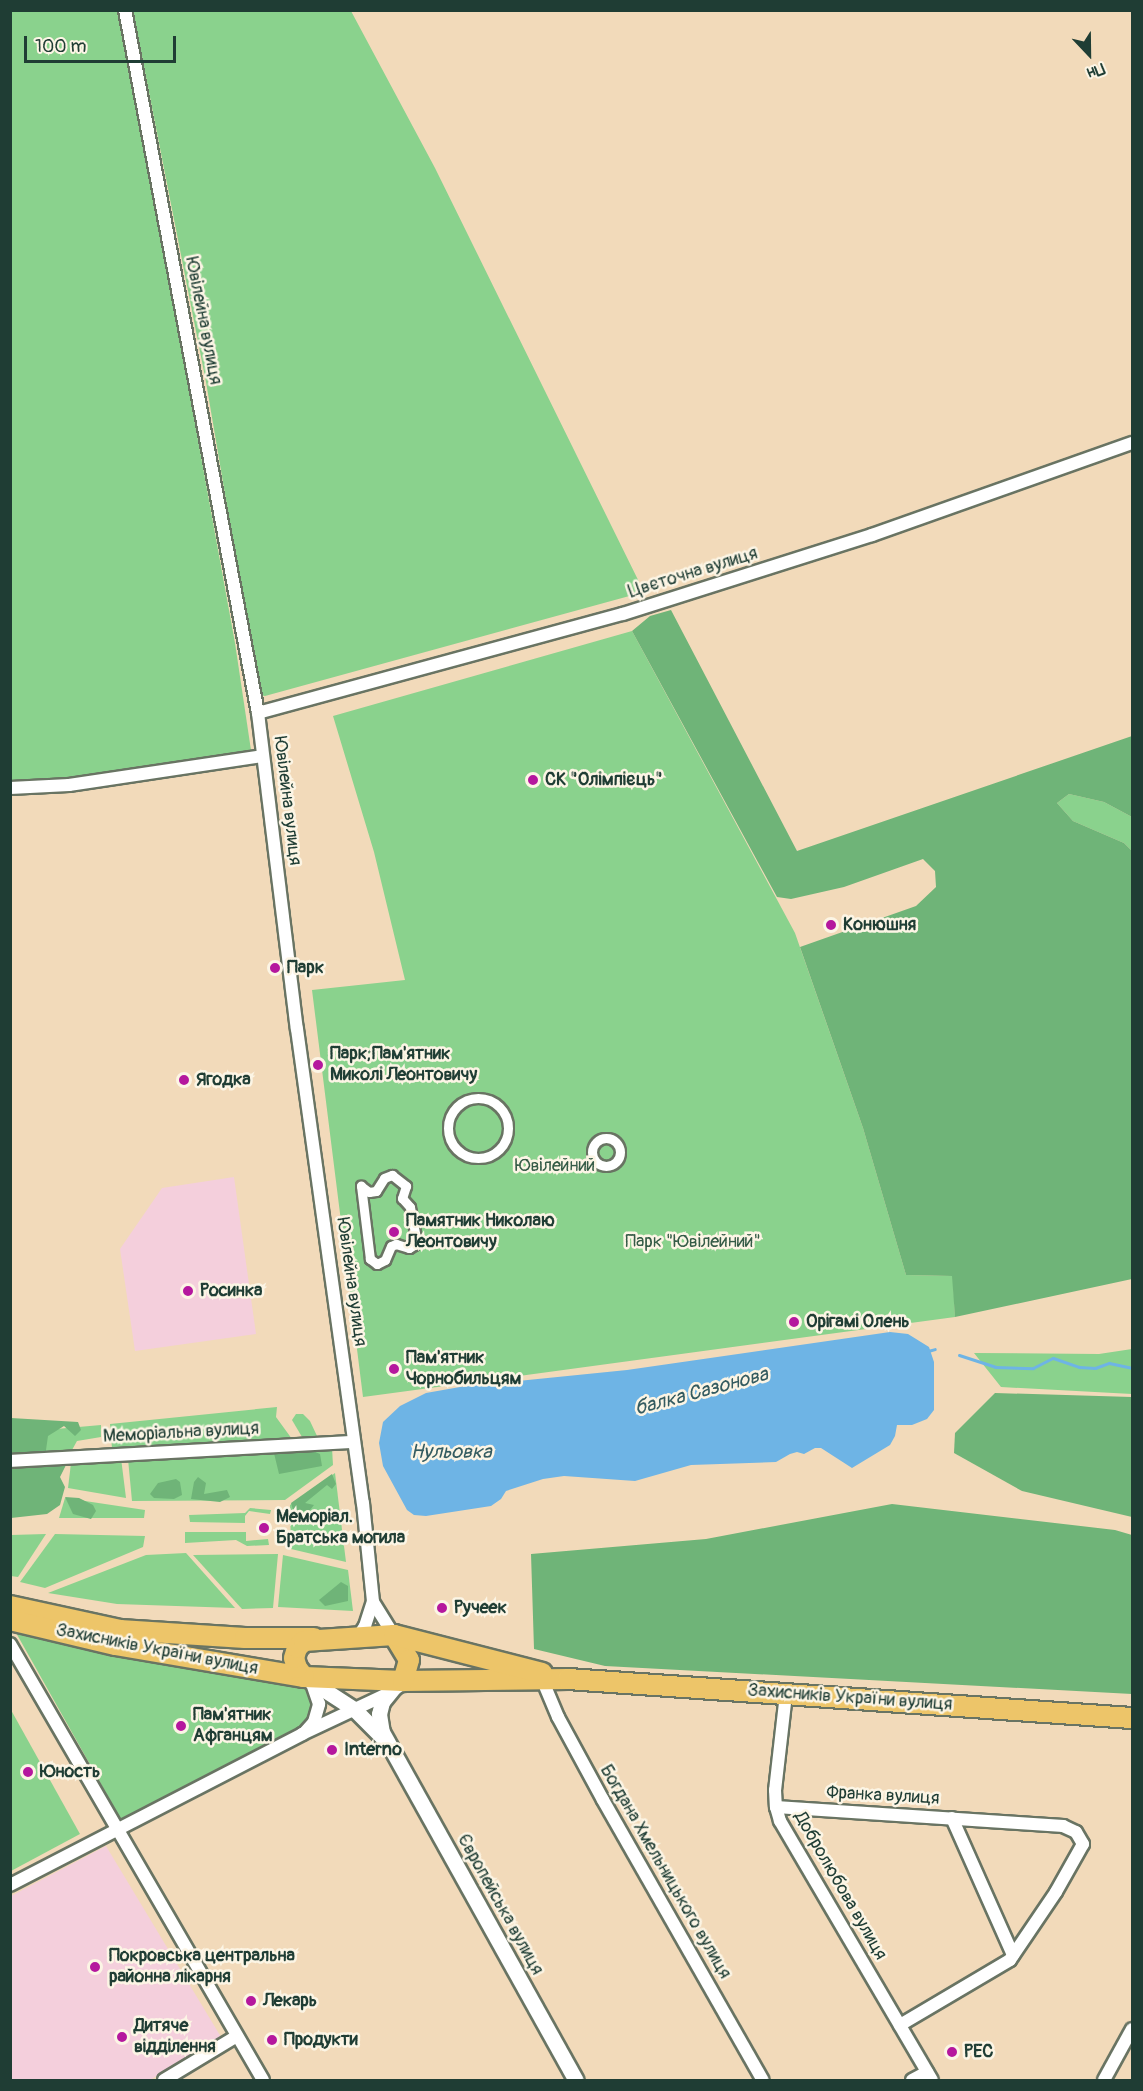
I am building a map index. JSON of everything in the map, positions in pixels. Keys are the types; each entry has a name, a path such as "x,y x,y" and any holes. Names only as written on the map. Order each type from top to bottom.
{"highway":[{"name":"Захисників України вулиця","path":"10,1606 120,1630 245,1638 349,1640 394,1635 568,1679"},
{"name":"Захисників України вулиця","path":"10,1620 114,1645 307,1679 403,1681 568,1679 1132,1718"},
{"path":"394,1635 409,1660 409,1668 403,1681"},
{"path":"307,1679 297,1668 294,1658 297,1648 304,1641 314,1638"}],"street":[{"name":"Ювілейна вулиця","path":"125,10 258,713 373,1602 394,1635"},
{"name":"Цвєточна вулиця","path":"258,713 633,610 872,535 1132,443"},
{"path":"10,788 69,784 262,756"},
{"path":"481,1098 494,1102 503,1112 507,1124 506,1138 499,1149 487,1156 474,1158 461,1153 452,1144 448,1131 449,1118 456,1106 468,1099 481,1098"},
{"path":"386,1176 397,1177 407,1189 402,1198 410,1207 415,1243 408,1248 396,1244 391,1246 385,1260 377,1264 370,1259 362,1186 366,1191 373,1192 379,1189 386,1176"},
{"name":"Меморіальна вулиця","path":"10,1461 353,1442"},
{"name":"Ювілейна вулиця","path":"349,1640 359,1635 365,1626 373,1602"},
{"path":"10,1644 263,2080"},
{"path":"302,1734 309,1729 318,1713 317,1695 307,1679"},
{"name":"Європейська вулиця","path":"307,1679 354,1709 391,1748"},
{"name":"Богдана Хмельницького вулиця","path":"542,1679 558,1717 603,1800 763,2080"},
{"path":"10,1885 302,1734 387,1694 403,1681"},
{"name":"Європейська вулиця","path":"387,1694 379,1714 381,1732 576,2080"},
{"name":"Добролюбова вулиця","path":"786,1694 776,1807 780,1821 930,2076"},
{"name":"Франка вулиця","path":"776,1807 1064,1826 1076,1832 1083,1844 1056,1892 1013,1955 975,1982 900,2025"},
{"name":"Франка вулиця","path":"952,1818 1013,1955"},
{"path":"1104,2080 1132,2029"},
{"path":"164,2080 237,2036"},
{"path":"912,2080 930,2076"}],"shaded area":[{"name":"Росинка","path":"234,1177 256,1334 135,1351 120,1249 162,1188"},
{"name":"Покровська центральна районна лікарня","path":"106,1846 221,2037 150,2080 11,2080 11,1896"}],"green space":[{"path":"11,11 117,11 235,643 252,757 11,788"},
{"path":"133,11 351,11 435,168 644,592 265,696 259,695 206,382"},
{"path":"671,610 797,851 1132,736 1132,817 1104,802 1069,794 1057,803 1073,821 1124,843 1132,851 1132,1279 955,1317 952,1276 906,1275 863,1128 800,947 916,906 936,887 935,871 923,859 844,887 791,899 777,897 632,631 650,616"},
{"name":"Ювілейний","path":"632,631 795,933 863,1128 906,1275 953,1276 955,1317 363,1397 312,990 405,980 374,852 333,716"},
{"path":"1069,794 1104,802 1132,817 1132,851 1124,843 1073,821 1057,803"},
{"path":"1132,1349 1132,1394 1001,1387 974,1353 1099,1354"},
{"path":"995,1393 1132,1397 1132,1517 1022,1491 954,1453 955,1433"},
{"path":"277,1407 276,1417 292,1439 112,1448 110,1424"},
{"path":"296,1414 303,1414 310,1421 317,1436 302,1437 292,1420"},
{"path":"11,1418 78,1422 81,1430 75,1436 64,1426 48,1436 46,1450 51,1462 66,1465 60,1477 65,1487 60,1505 47,1514 11,1518"},
{"path":"101,1425 101,1437 77,1441 72,1450 11,1454 11,1433"},
{"path":"299,1447 305,1452 313,1451 320,1454 322,1466 279,1474 273,1449"},
{"path":"332,1448 333,1465 285,1500 132,1501 128,1459"},
{"path":"121,1458 126,1498 68,1488 71,1463"},
{"path":"335,1473 346,1562 291,1549 290,1505"},
{"path":"332,1474 336,1484 332,1489 327,1485 305,1503 314,1505 310,1510 294,1513 291,1503"},
{"path":"198,1477 206,1483 204,1494 227,1490 230,1497 220,1502 191,1499 194,1482"},
{"path":"176,1479 180,1482 182,1495 174,1499 154,1498 150,1494 158,1483"},
{"path":"65,1497 79,1498 93,1505 96,1511 91,1519 73,1514"},
{"path":"65,1498 145,1510 144,1518 59,1518"},
{"path":"892,1504 1115,1530 1132,1535 1132,1694 605,1666 534,1649 531,1554 706,1539"},
{"path":"250,1508 271,1510 270,1514 249,1511 245,1516 245,1523 190,1522 189,1515 245,1513"},
{"path":"185,1532 246,1532 246,1541 268,1539 269,1545 247,1546 236,1540 185,1543"},
{"path":"46,1534 18,1577 11,1576 11,1535"},
{"path":"55,1534 145,1536 143,1547 45,1588 20,1582"},
{"path":"186,1553 235,1608 117,1604 48,1593 146,1555"},
{"path":"278,1554 273,1608 242,1609 193,1555"},
{"path":"283,1555 348,1570 353,1611 278,1607"},
{"path":"341,1582 348,1586 348,1601 325,1606 319,1600"},
{"path":"15,1631 303,1685 313,1692 316,1699 312,1715 297,1735 124,1825"},
{"name":"Юность","path":"11,1710 80,1834 10,1871"}],"water":[{"name":"Нульовка","path":"890,1332 908,1334 929,1347 934,1362 934,1410 927,1419 912,1425 897,1425 890,1445 852,1468 821,1448 815,1448 804,1454 797,1452 790,1454 776,1462 691,1465 635,1481 564,1476 543,1479 506,1491 501,1499 491,1506 426,1516 414,1515 407,1510 383,1466 379,1443 383,1422 400,1406 426,1393 460,1387 627,1370"}],"waterway":[{"name":"балка Сазонова","path":"928,1351 935,1349"},
{"name":"балка Сазонова","path":"959,1355 995,1367 1033,1368 1053,1358 1079,1367 1095,1368 1109,1363 1132,1368"}],"place":[{"name":"СК \"Олімпієць\"","path":"533,780"},
{"name":"Конюшня","path":"831,925"},
{"name":"Парк","path":"275,968"},
{"name":"Парк;Пам'ятник Миколі Леонтовичу","path":"318,1065"},
{"name":"Ягодка","path":"184,1080"},
{"name":"Памятник Николаю Леонтовичу","path":"394,1232"},
{"name":"Росинка","path":"188,1291"},
{"name":"Орігамі Олень","path":"794,1322"},
{"name":"Пам'ятник Чорнобильцям","path":"394,1369"},
{"name":"Меморіал. Братська могила","path":"264,1528"},
{"name":"Ручеек","path":"442,1608"},
{"name":"Пам'ятник Афганцям","path":"181,1726"},
{"name":"Interno","path":"332,1750"},
{"name":"Юность","path":"28,1772"},
{"name":"Покровська центральна районна лікарня","path":"95,1967"},
{"name":"Лекарь","path":"251,2001"},
{"name":"Дитяче відділення","path":"122,2037"},
{"name":"Продукти","path":"272,2040"},
{"name":"РЕС","path":"952,2052"}],"park label":[{"name":"Парк \"Ювілейний\"","path":"693,1242"}]}
